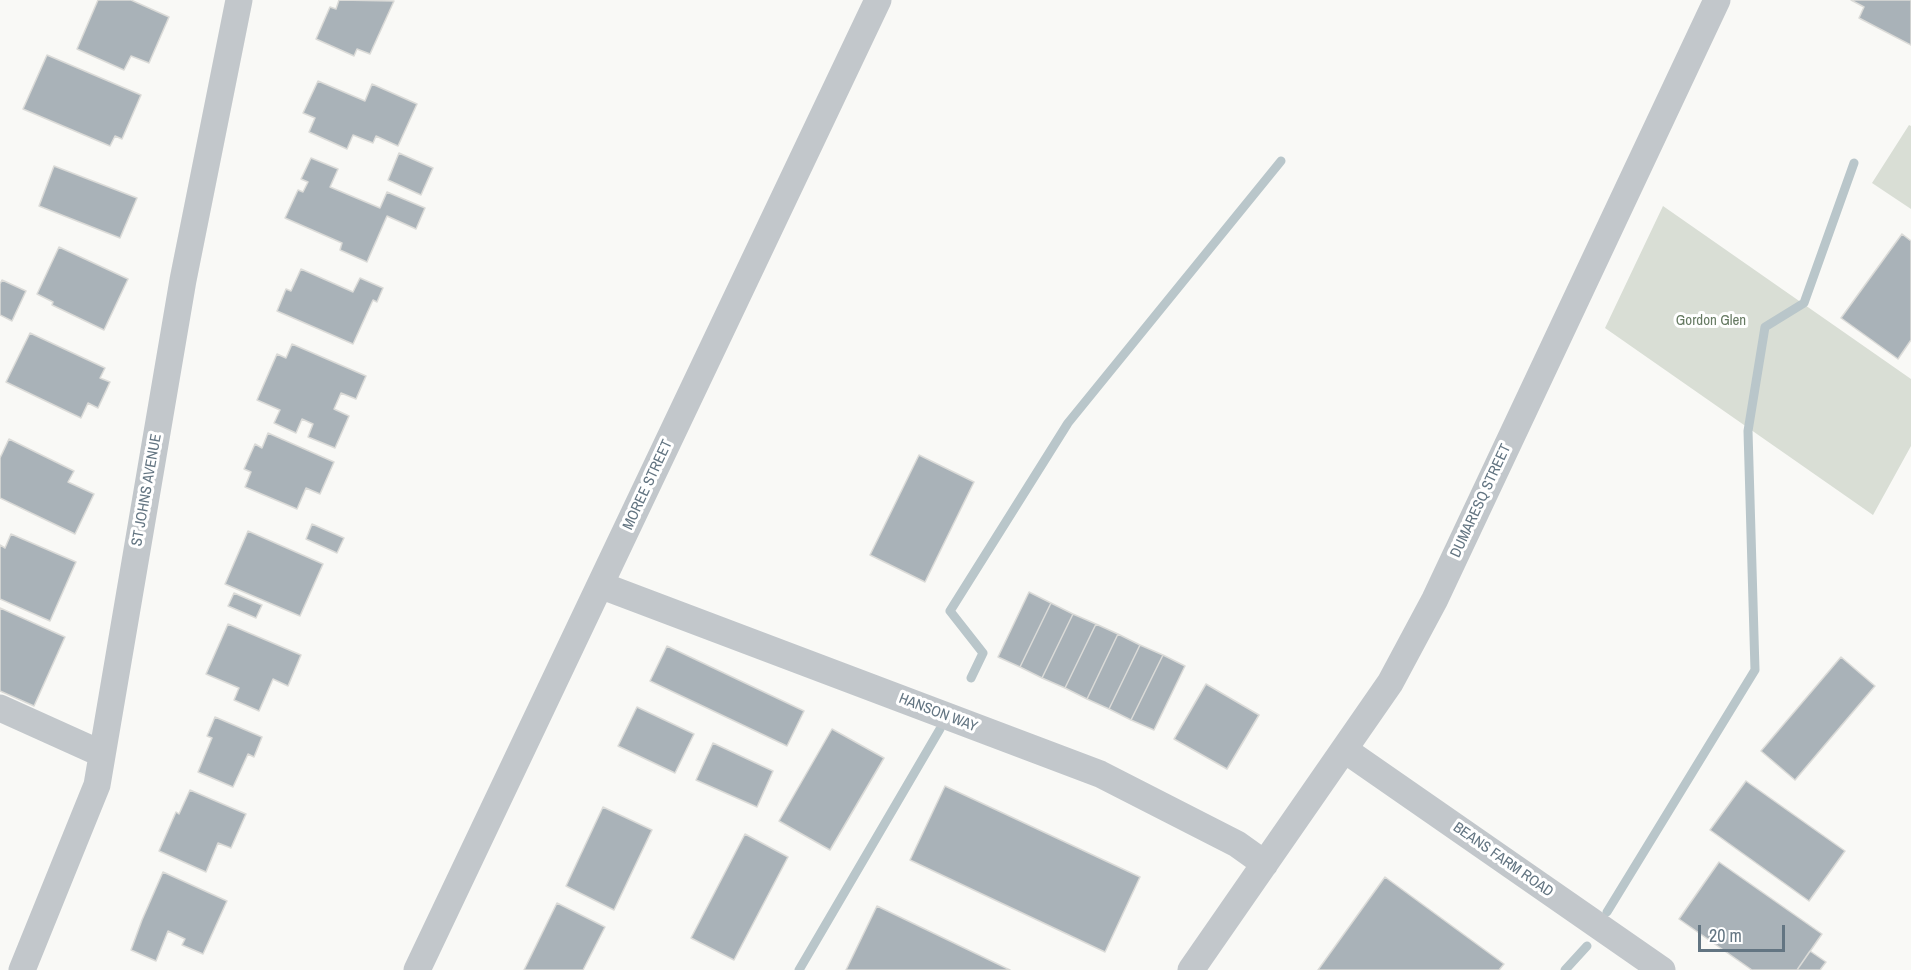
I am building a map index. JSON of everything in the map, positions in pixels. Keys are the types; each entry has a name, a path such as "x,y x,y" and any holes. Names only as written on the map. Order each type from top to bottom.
{"street":[{"name":"ST JOHNS AVENUE","path":"22,970 97,785 183,280 239,0"},
{"name":"MOREE STREET","path":"417,970 878,0"},
{"name":"DUMARESQ STREET","path":"1191,970 1390,683 1436,599 1653,132 1717,0"},
{"name":"HANSON WAY","path":"600,585 1100,774 1237,844 1265,864"},
{"path":"0,708 102,753"},
{"name":"BEANS FARM ROAD","path":"1345,750 1662,970"}],"green space":[{"path":"1909,125 1911,126 1911,209 1872,183"},
{"name":"Gordon Glen","path":"1663,206 1911,379 1911,446 1873,515 1605,328"}],"building":[{"path":"98,0 131,0 169,17 149,63 131,56 124,70 77,49"},
{"path":"339,0 394,1 370,54 357,49 354,56 316,39 330,7 336,9"},
{"path":"1851,0 1911,0 1911,45 1859,18 1864,7"},
{"path":"47,55 141,95 122,139 115,136 110,146 23,109"},
{"path":"318,81 365,101 372,84 417,104 398,146 376,136 373,143 353,135 347,149 309,132 315,118 303,113"},
{"path":"399,153 433,168 421,195 388,180"},
{"path":"311,158 338,169 330,187 380,208 387,192 425,208 416,229 387,216 367,262 340,250 342,243 285,218 298,190 303,192 308,182 301,179"},
{"path":"54,166 137,198 120,238 39,206"},
{"path":"1902,234 1911,241 1911,340 1898,359 1841,318"},
{"path":"59,247 128,279 104,330 52,305 53,302 37,294"},
{"path":"301,269 353,292 360,278 383,288 377,302 373,300 353,344 277,311 286,289 291,291"},
{"path":"2,280 26,291 12,321 0,315"},
{"path":"30,333 105,368 100,378 110,382 98,408 88,403 81,418 6,382"},
{"path":"292,344 366,376 356,399 341,393 334,409 349,416 335,448 308,437 313,424 302,419 296,433 274,423 280,410 257,400 277,354 286,358"},
{"path":"268,433 334,462 320,494 306,488 297,509 245,487 251,472 244,469 255,444 262,448"},
{"path":"9,439 74,471 68,482 94,494 75,534 0,498 0,458"},
{"path":"919,455 974,482 925,582 870,555"},
{"path":"312,524 344,538 337,553 306,539"},
{"path":"248,531 323,564 300,616 225,584"},
{"path":"11,534 76,562 50,621 0,599 0,545 5,548"},
{"path":"1029,592 1051,603 1020,667 998,657"},
{"path":"234,593 262,605 256,618 228,606"},
{"path":"1051,603 1073,614 1042,678 1020,667"},
{"path":"0,608 65,637 34,706 0,691"},
{"path":"1073,614 1096,624 1065,688 1042,678"},
{"path":"228,624 301,655 288,686 273,679 259,711 234,700 239,688 206,674"},
{"path":"1096,624 1118,634 1087,699 1065,688"},
{"path":"1118,634 1140,645 1109,709 1087,699"},
{"path":"1140,645 1163,655 1131,720 1109,709"},
{"path":"667,646 804,711 787,746 650,681"},
{"path":"1163,655 1185,666 1154,730 1131,720"},
{"path":"1841,657 1875,686 1795,780 1761,751"},
{"path":"1206,684 1259,715 1227,769 1174,739"},
{"path":"637,707 694,734 675,773 618,746"},
{"path":"215,717 262,737 254,757 248,754 233,787 198,772 212,738 207,736"},
{"path":"832,729 884,758 830,850 779,821"},
{"path":"713,743 773,771 757,807 696,780"},
{"path":"1746,781 1845,851 1809,901 1710,830"},
{"path":"945,786 1140,877 1105,952 910,860"},
{"path":"190,790 246,814 231,848 218,843 206,872 159,851 176,812 179,814"},
{"path":"603,807 652,830 614,910 566,886"},
{"path":"745,834 788,857 734,960 691,938"},
{"path":"1719,862 1822,934 1797,970 1752,970 1679,919"},
{"path":"163,872 227,901 203,954 182,945 185,939 168,931 156,961 131,950"},
{"path":"1385,877 1504,964 1499,970 1318,970"},
{"path":"557,903 605,927 583,970 524,970"},
{"path":"877,906 1010,970 846,970"},
{"path":"1810,951 1826,962 1820,970 1797,970"}],"waterway":[{"path":"971,678 983,653 950,611 1068,423 1281,161"},
{"path":"1607,912 1755,670 1748,431 1765,327 1804,303 1854,163"},
{"path":"799,970 940,729"},
{"path":"1565,970 1587,946"}]}
